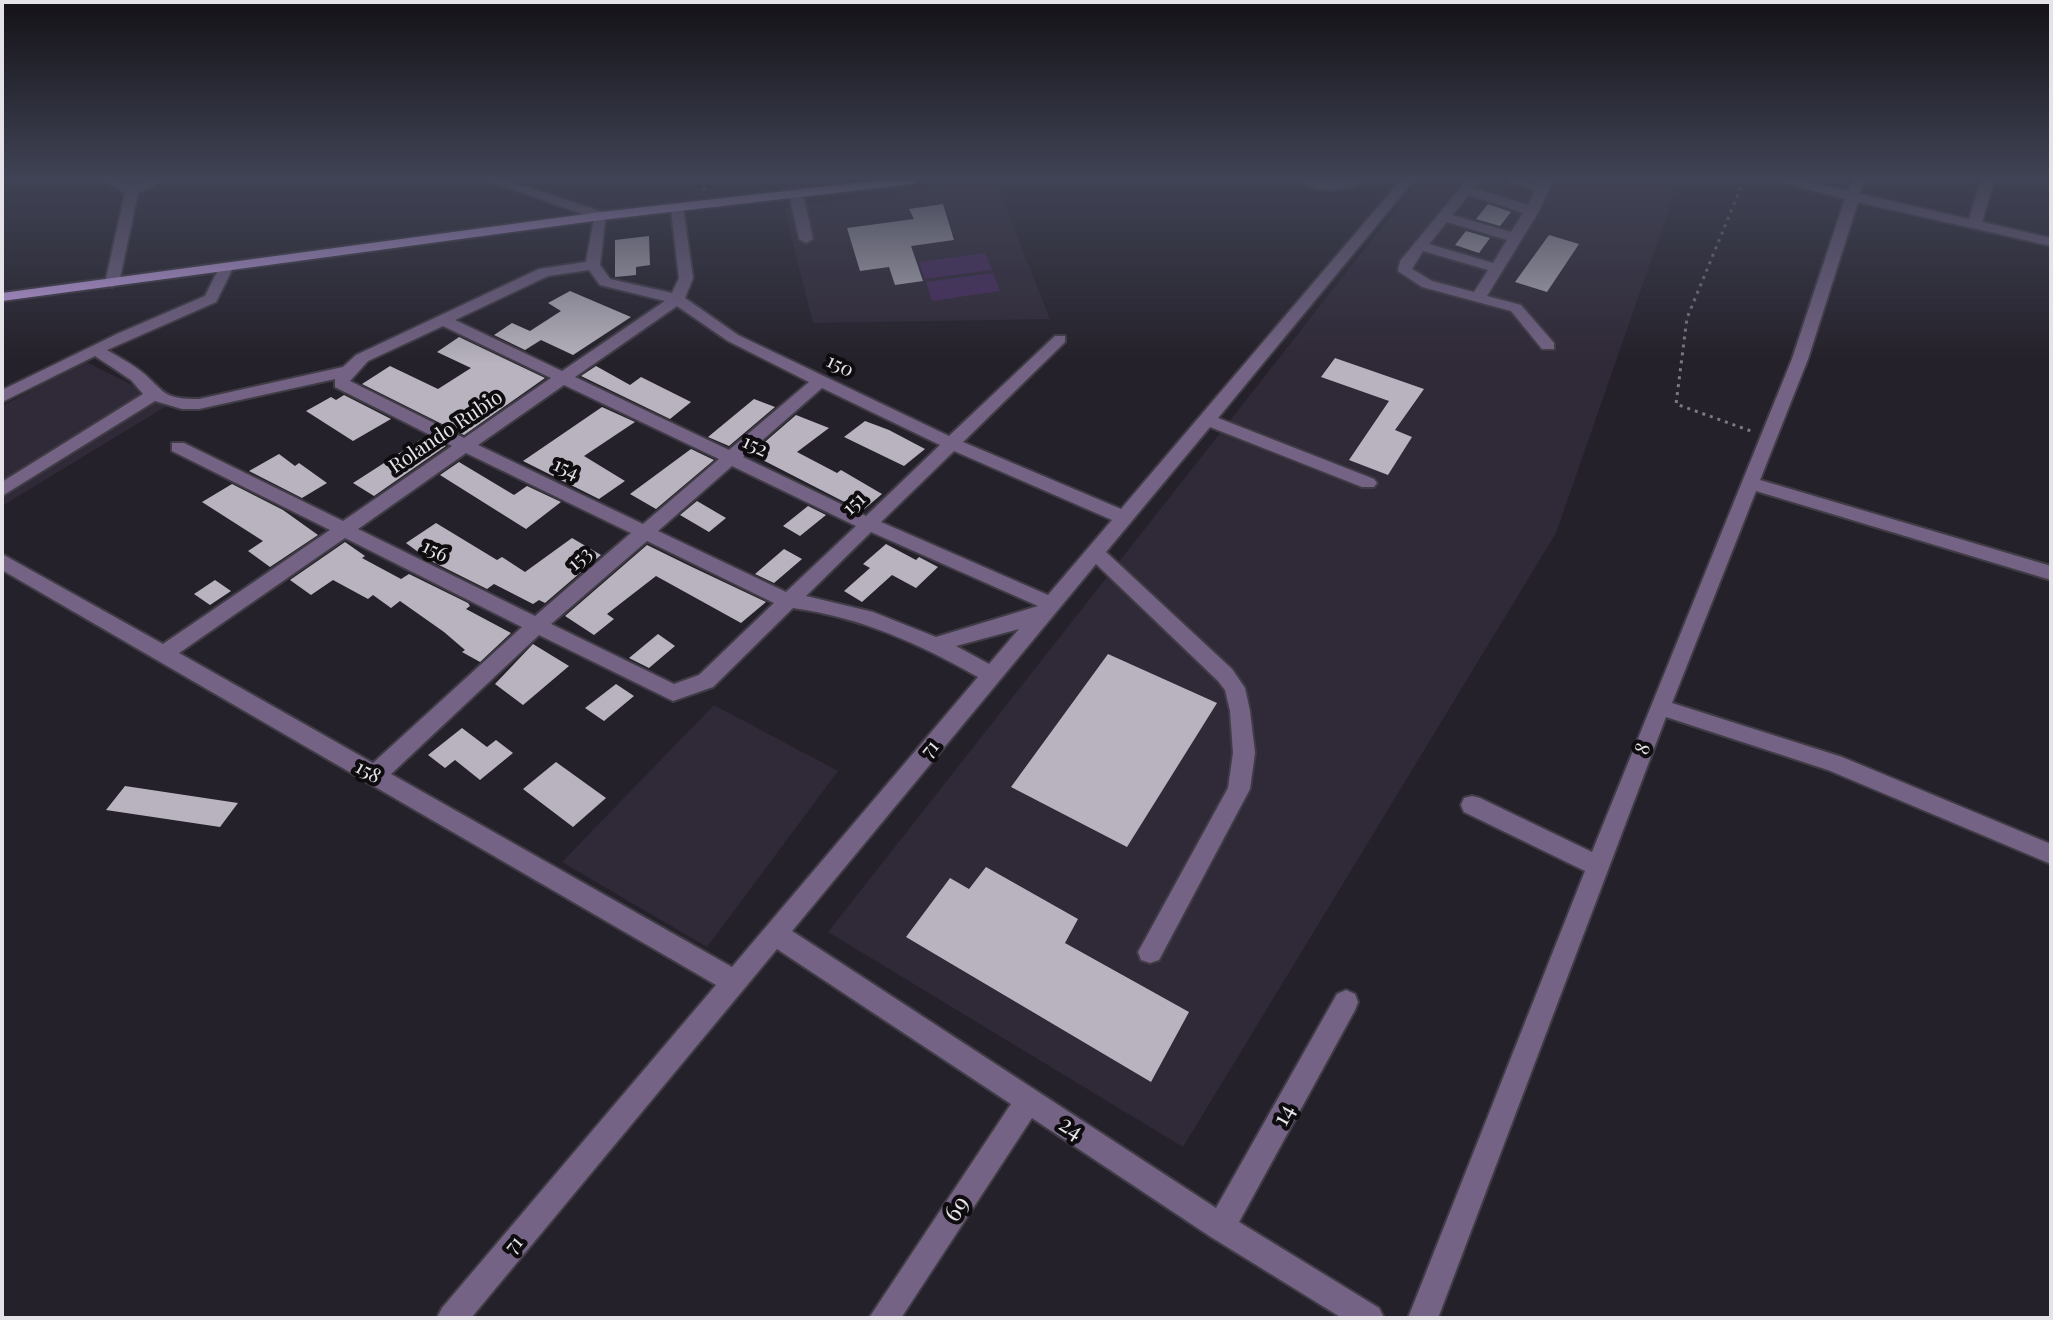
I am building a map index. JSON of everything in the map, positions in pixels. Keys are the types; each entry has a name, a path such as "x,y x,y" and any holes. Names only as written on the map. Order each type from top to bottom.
{"main road":[{"path":"2,297 416,242"}],"street":[{"path":"112,283 121,242"},
{"path":"96,350 137,376 153,395 182,404 199,404 348,371 362,358 544,272 593,265 597,242"},
{"path":"677,299 686,278 682,242"},
{"name":"71","path":"452,1318 1354,242"},
{"path":"1424,242 1405,264 1405,271 1427,284 1516,308 1548,346"},
{"path":"1479,297 1513,242"},
{"name":"8","path":"1423,1318 1660,707 1800,359 1838,242"},
{"path":"1420,246 1496,268"},
{"name":"150","path":"593,265 605,282 677,299 733,338 820,381 952,444 1124,518"},
{"path":"2,397 96,350 211,299 226,268"},
{"name":"Rolando Rubio","path":"165,653 677,299"},
{"name":"152","path":"443,320 1047,610"},
{"name":"151","path":"673,693 706,681 785,600 1060,339"},
{"name":"154","path":"348,371 341,383 466,447 785,600"},
{"name":"153","path":"374,776 536,626 820,381"},
{"path":"2,490 153,395"},
{"path":"1207,420 1368,483"},
{"name":"156","path":"178,447 673,693"},
{"path":"1750,483 2051,573"},
{"path":"1095,552 1225,675 1235,688 1240,711 1244,753 1239,789 1150,952"},
{"name":"158","path":"2,561 735,982"},
{"path":"785,600 831,604 937,644 992,675"},
{"path":"937,644 1047,610"},
{"path":"1660,707 1834,763 2051,854"},
{"path":"1472,805 1598,866"},
{"name":"24","path":"775,934 1221,1227 1369,1318"},
{"name":"14","path":"1221,1227 1346,1002"},
{"name":"69","path":"884,1318 1029,1100"}],"path":[{"path":"1719,242 1687,318 1676,404 1769,438"}],"shaded area":[{"path":"792,242 1019,242 1050,319 813,323"},
{"path":"1371,242 1658,242 1556,533 1183,1147 828,932"},
{"path":"985,253 992,270 925,279 919,262"},
{"path":"993,273 1000,291 932,301 926,282"},
{"path":"84,361 170,404 2,506 2,406"},
{"path":"714,705 838,771 707,947 562,862"}],"building":[{"path":"615,242 649,242 650,265 636,267 636,275 615,277"},
{"path":"851,242 943,242 911,246 923,281 895,285 889,267 860,271"},
{"path":"1458,242 1487,242 1479,253 1455,245"},
{"path":"1544,242 1579,244 1547,292 1515,282"},
{"path":"570,291 631,317 573,355 541,340 525,350 494,335 512,323 530,331 561,311 548,303"},
{"path":"459,337 545,378 464,435 362,384 390,366 438,389 471,368 437,352"},
{"path":"1335,358 1424,389 1395,430 1412,437 1388,475 1349,460 1389,401 1321,377"},
{"path":"596,366 630,385 641,377 691,402 670,419 581,376"},
{"path":"344,395 391,419 353,441 306,411 331,397 336,400"},
{"path":"754,399 775,407 729,446 708,437"},
{"path":"602,407 635,422 584,456 625,481 599,499 523,461"},
{"path":"796,415 829,428 797,452 837,473 841,470 882,494 862,511 751,454"},
{"path":"865,421 925,449 904,466 844,437"},
{"path":"426,436 446,446 374,496 353,483"},
{"path":"691,449 714,460 656,509 630,494"},
{"path":"279,454 295,466 299,463 327,483 302,498 249,471"},
{"path":"459,462 514,495 527,486 561,502 526,529 440,475"},
{"path":"232,484 283,510 318,535 270,567 248,551 263,541 202,502"},
{"path":"697,501 726,518 709,532 680,515"},
{"path":"808,506 826,515 800,536 783,526"},
{"path":"436,523 497,560 502,557 525,572 572,538 601,555 545,603 539,600 533,604 494,584 487,589 429,560 406,543"},
{"path":"345,542 365,556 362,558 401,579 409,574 468,603 470,606 466,609 511,633 480,662 462,652 465,650 444,632 400,601 391,608 373,595 368,599 333,580 311,595 290,580"},
{"path":"886,544 916,560 919,557 938,567 916,588 892,575 862,602 844,591 870,568 863,564"},
{"path":"647,545 766,602 741,623 656,576 607,614 614,619 594,635 565,616"},
{"path":"784,549 802,559 774,583 755,574"},
{"path":"215,580 231,591 210,605 194,594"},
{"path":"658,634 675,646 649,668 629,658"},
{"path":"533,644 569,666 523,705 495,684"},
{"path":"1108,654 1217,703 1127,847 1011,787"},
{"path":"616,684 634,696 604,721 585,708"},
{"path":"462,728 487,747 496,740 513,753 480,780 455,760 445,768 428,755"},
{"path":"556,762 606,798 573,827 523,789"},
{"path":"125,786 238,803 220,827 106,810"},
{"path":"986,867 1078,919 1065,943 1189,1012 1151,1082 906,937 950,878 969,889"}]}
